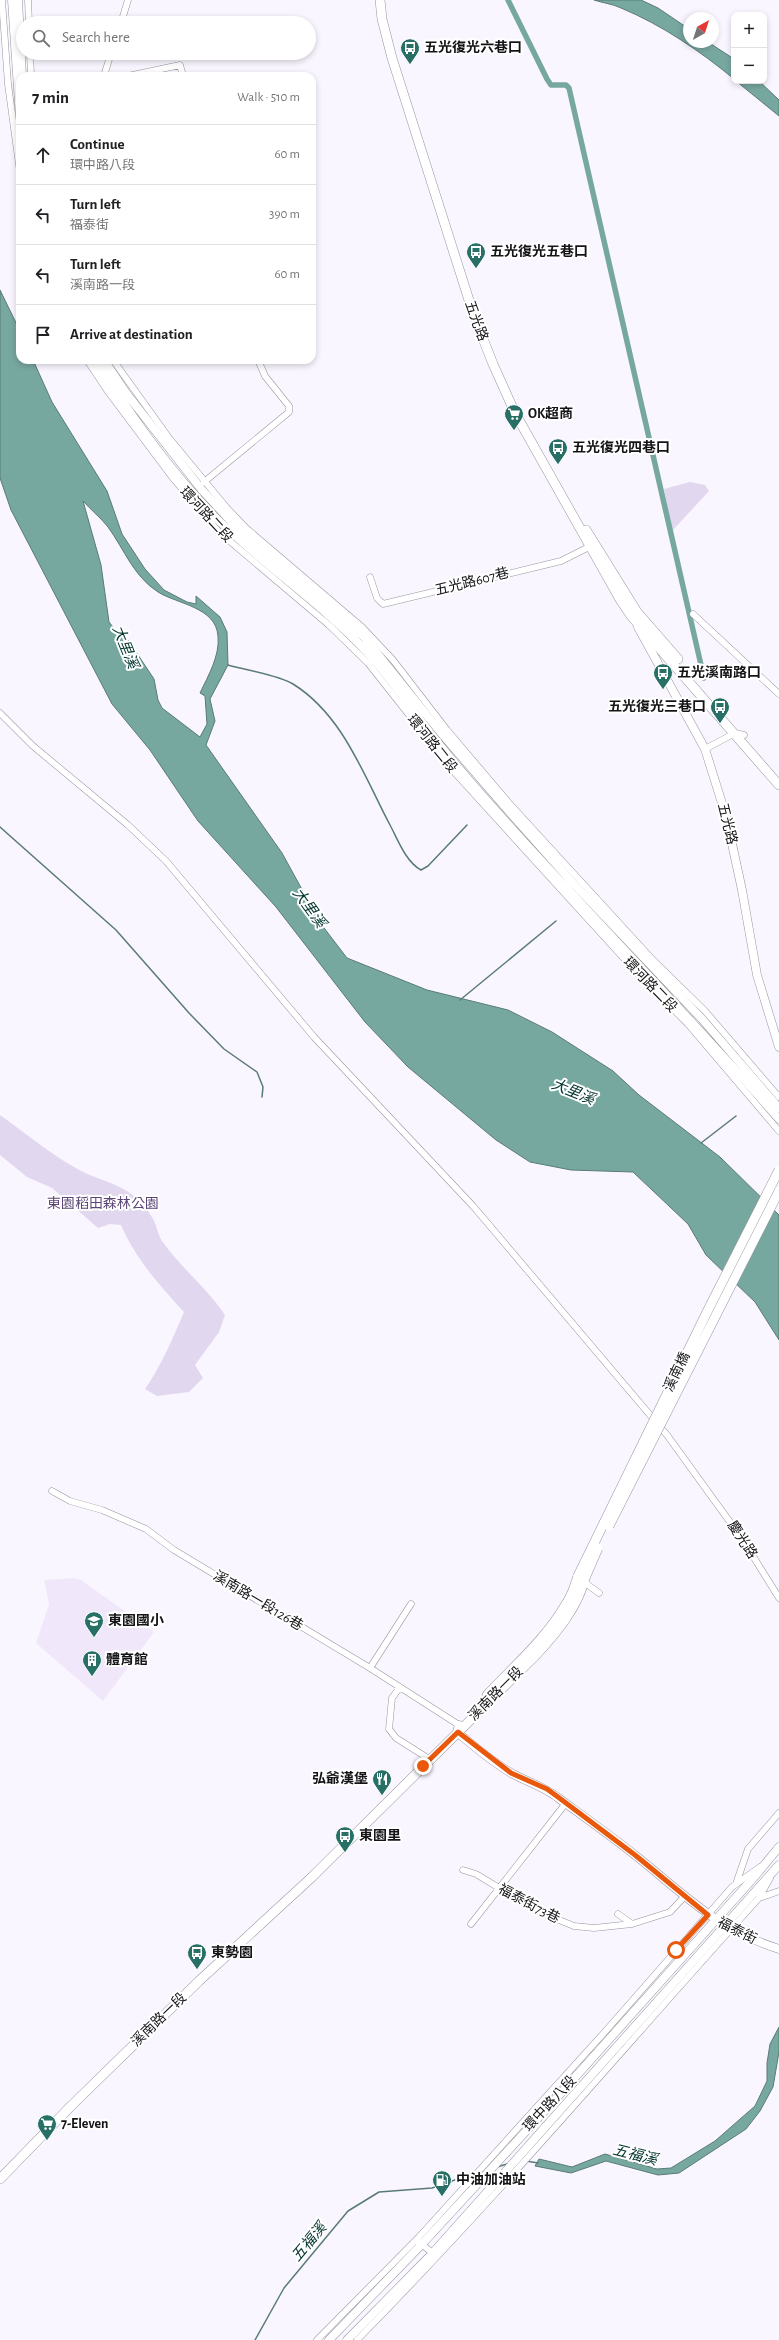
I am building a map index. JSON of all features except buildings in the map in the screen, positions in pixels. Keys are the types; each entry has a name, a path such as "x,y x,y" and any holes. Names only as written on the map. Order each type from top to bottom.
{"main road":[{"name":"五光路","path":"380,0 382,19 392,58 474,316 515,413 589,547 634,614 779,785"},
{"name":"五光路","path":"386,0 387,19 397,58 480,315 497,362 520,412 634,614 744,735 779,776"},
{"name":"溪南橋","path":"583,1579 706,1314 779,1170"},
{"name":"溪南橋","path":"583,1579 779,1191"},
{"name":"溪南路一段","path":"0,2179 70,2107 199,1981 323,1865 429,1756 458,1729 545,1633 567,1604 583,1579"}],"street":[{"path":"2,0 8,84 16,143"},
{"path":"28,0 29,16"},
{"path":"122,16 128,0"},
{"path":"15,2 16,16"},
{"path":"15,2 16,25"},
{"path":"18,60 18,72"},
{"path":"20,60 22,72"},
{"path":"30,60 31,72"},
{"path":"105,72 109,60"},
{"path":"147,72 180,65 182,72"},
{"name":"環河路二段","path":"90,364 109,393 172,477 219,532 335,630 368,663 412,714 439,737 509,803 653,960 705,1011 779,1097"},
{"name":"環河路二段","path":"98,364 132,414 196,495 238,538 354,639 395,684 412,714"},
{"name":"環河路二段","path":"107,364 126,393 180,463 222,512 253,542 353,627 424,705"},
{"name":"環河路二段","path":"116,364 169,438 204,482 246,528 362,627 393,660 424,705 439,737 492,815 639,975 688,1024 779,1131"},
{"path":"204,482 290,412 290,409 265,376 260,364"},
{"name":"五光路607巷","path":"370,576 376,598 383,604 561,561 589,547"},
{"name":"五光路","path":"634,614 705,749 726,816 742,890 757,975 779,1047"},
{"path":"693,614 779,694"},
{"path":"412,714 424,705"},
{"name":"慶光路","path":"0,713 33,746 128,825 166,861 314,1037 473,1206 632,1392 704,1484 779,1598"},
{"path":"705,749 735,733 744,735"},
{"name":"環河路二段","path":"439,737 572,882 702,1019 779,1108"},
{"name":"環河路二段","path":"439,737 566,888 692,1020 779,1119"},
{"name":"溪南路一段126巷","path":"52,1491 70,1502 102,1510 146,1529 174,1550 400,1687 458,1729"},
{"path":"583,1579 599,1593"},
{"path":"370,1668 411,1604"},
{"path":"400,1687 392,1698 389,1729 396,1738 429,1756"},
{"name":"福泰街","path":"458,1729 511,1773 547,1789 566,1803 635,1855 715,1920 727,1928 779,1949"},
{"path":"472,1924 566,1803"},
{"name":"環中路八段","path":"736,1884 748,1849 779,1813"},
{"name":"環中路八段","path":"317,2340 419,2242 464,2187 504,2154 779,1847"},
{"name":"環中路八段","path":"329,2340 488,2167 736,1884 766,1862"},
{"name":"環中路八段","path":"727,1928 759,1898 777,1868"},
{"name":"環中路八段","path":"356,2340 529,2150 727,1928 777,1868"},
{"name":"福泰街73巷","path":"463,1870 476,1874 537,1911 574,1926 594,1928 632,1924 670,1912 684,1896"},
{"name":"環中路八段","path":"759,1898 779,1891"},
{"path":"618,1914 632,1924"},
{"path":"419,2242 435,2255"},
{"name":"環中路八段","path":"347,2340 435,2255"}],"shaded area":[{"name":"東園國小","path":"74,1578 81,1580 154,1632 103,1701 36,1643 49,1604 44,1580"}],"green space":[{"path":"690,482 705,485 709,491 672,531 664,489"},
{"name":"東園稻田森林公園","path":"0,1115 64,1161 81,1171 120,1187 137,1198 145,1206 154,1222 159,1236 169,1251 218,1305 225,1315 219,1332 195,1365 203,1378 189,1392 157,1396 145,1389 171,1342 184,1312 157,1282 133,1249 121,1225 110,1224 98,1228 52,1188 27,1177 0,1155"}],"water":[{"path":"594,0 641,0 658,8 683,25 683,41 651,22 618,7"},
{"path":"693,48 717,48 731,57 731,77 708,58"},
{"path":"740,84 762,84 779,100 779,116"},
{"name":"大里溪","path":"0,290 16,323 16,364 35,364 52,402 107,491 122,534 145,569 164,590 187,602 196,604 196,596 220,617 227,632 228,665 210,699 215,721 206,745 282,853 321,924 347,958 427,990 508,1010 552,1032 613,1071 639,1095 720,1157 779,1215 779,1340 755,1302 706,1255 688,1224 633,1172 571,1170 530,1162 496,1140 408,1067 365,1022 276,907 198,821 150,750 112,704 11,510 0,478","holes":["83,501 102,520 114,535 142,579 158,592 203,612 216,626 218,636 217,651 213,666 200,693 205,696 207,724 200,737 162,708 158,700 154,679 128,640 120,636 109,622 101,565"]},
{"path":"779,2027 779,2052 773,2087 760,2111 746,2129 679,2173 658,2175 606,2161 571,2173 535,2166 539,2159 572,2167 605,2154 657,2169 671,2168 715,2141 755,2106 767,2081 767,2063 770,2044"}],"waterway":[{"path":"508,0 551,85 566,85 569,88 704,678"},
{"path":"228,665 271,675 287,681 310,697 326,712 339,729 361,767 403,850 411,862 421,870 428,866 467,825"},
{"path":"0,827 116,930 189,1013 224,1049 257,1072 263,1087 262,1097"},
{"path":"460,1000 556,921"},
{"path":"701,1143 736,1116"},
{"name":"五福溪","path":"526,2161 538,2163"},
{"name":"五福溪","path":"497,2167 507,2164"},
{"name":"五福溪","path":"255,2340 284,2288 348,2211 379,2192 432,2188 472,2174"}],"place":[{"name":"五光復光六巷口","path":"410,65"},
{"name":"五光復光五巷口","path":"476,269"},
{"name":"OK超商","path":"514,431"},
{"name":"五光復光四巷口","path":"558,465"},
{"name":"五光溪南路口","path":"663,690"},
{"name":"五光復光三巷口","path":"720,724"},
{"name":"東園國小","path":"94,1638"},
{"name":"體育館","path":"92,1677"},
{"name":"弘爺漢堡","path":"382,1796"},
{"name":"東園里","path":"345,1853"},
{"name":"東勢園","path":"197,1970"},
{"name":"7-Eleven","path":"47,2141"},
{"name":"中油加油站","path":"442,2197"}],"route":[{"path":"423,1766 458,1732 511,1773 534,1785 547,1789 558,1797 635,1855 708,1915 676,1950"}]}
